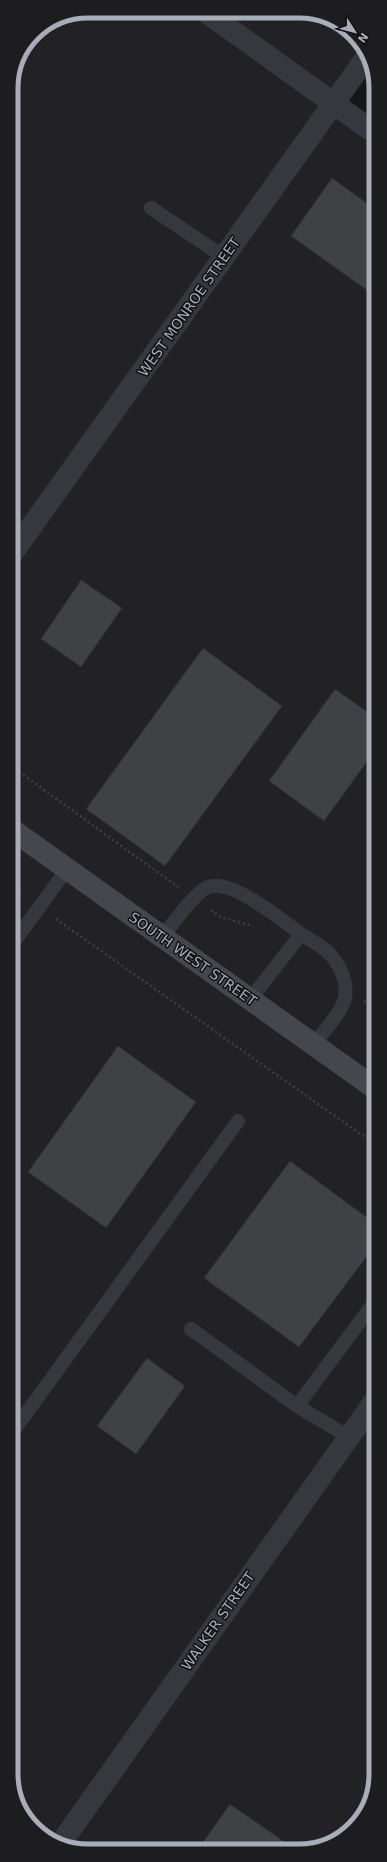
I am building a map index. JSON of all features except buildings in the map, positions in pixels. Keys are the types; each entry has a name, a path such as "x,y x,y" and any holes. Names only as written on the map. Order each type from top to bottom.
{"main road":[{"name":"SOUTH WEST STREET","path":"18,834 369,1084"}],"street":[{"path":"214,18 369,129"},
{"name":"WEST MONROE STREET","path":"18,545 364,61"},
{"name":"WALKER STREET","path":"63,1839 349,1436 369,1412"}],"lane":[{"path":"151,208 224,257"},
{"path":"18,937 67,869"},
{"path":"162,937 194,898 207,887 224,886 246,896 331,955 340,970 344,982 345,995 342,1005 314,1045"},
{"path":"250,1000 301,934"},
{"path":"18,1425 238,1121"},
{"path":"297,1406 369,1321"},
{"path":"191,1329 297,1406 349,1436"}],"path":[{"path":"18,892 369,1140"}],"shaded area":[{"path":"84,18 312,19 326,23 335,28 335,52 359,52 364,61 334,103 369,129 368,1787 360,1809 345,1827 330,1837 312,1843 75,1843 53,1835 35,1820 23,1801 20,1792 18,1774 18,84 20,70 30,49 42,35 61,23"}]}
